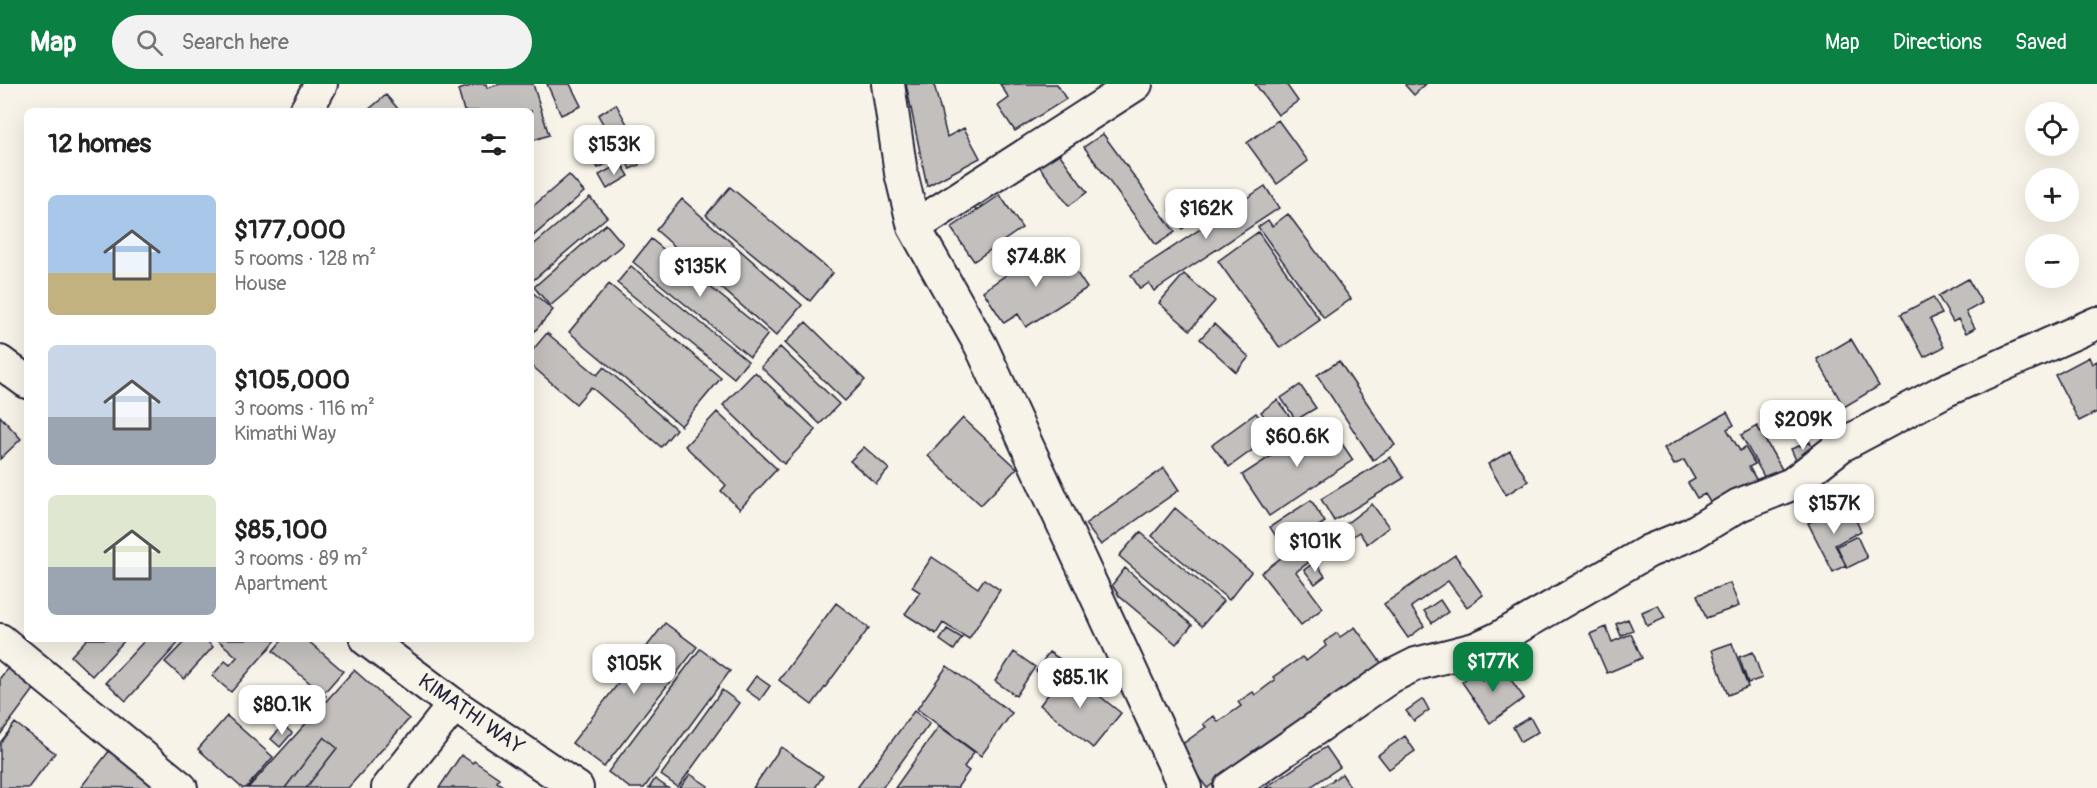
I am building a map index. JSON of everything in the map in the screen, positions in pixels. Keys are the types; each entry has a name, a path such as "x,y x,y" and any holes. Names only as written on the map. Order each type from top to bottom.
{"street":[{"path":"308,108 321,84"},
{"path":"888,84 901,173 914,227 981,346 1185,788"},
{"path":"914,227 1136,84"},
{"path":"1230,788 1390,677 1416,664 1475,649 1497,639 1649,551 1691,534 1739,504 1792,484 1842,445 1944,391 2097,323"},
{"path":"0,362 24,380"},
{"path":"0,640 181,788"},
{"name":"KIMATHI WAY","path":"370,642 454,705 577,788"},
{"path":"388,788 454,705"}],"building":[{"path":"477,84 486,84 487,88 500,84 533,84 549,135 534,140 534,108 463,108 458,90"},
{"path":"547,84 570,84 581,106 561,115"},
{"path":"906,84 934,84 947,137 964,128 980,158 927,186"},
{"path":"1000,84 1057,84 1066,99 1015,131 998,106 1009,98"},
{"path":"1255,84 1286,84 1298,101 1278,115"},
{"path":"1406,84 1426,84 1414,95 1405,85"},
{"path":"386,95 397,108 371,108"},
{"path":"616,104 628,126 610,136 598,115"},
{"path":"1278,120 1308,161 1277,184 1247,143"},
{"path":"1103,134 1175,232 1156,245 1084,147"},
{"path":"626,139 639,165 630,169 623,156 598,168 591,156"},
{"path":"1058,152 1087,192 1069,206 1039,166"},
{"path":"621,163 629,176 607,189 599,175"},
{"path":"569,175 584,192 534,235 534,205"},
{"path":"1265,186 1279,208 1154,291 1149,283 1140,289 1131,275"},
{"path":"730,187 833,273 810,301 706,215"},
{"path":"1219,193 1225,202 1206,216 1199,206"},
{"path":"1000,195 1022,228 974,261 951,228"},
{"path":"590,197 607,217 534,279 534,244"},
{"path":"682,199 802,305 776,336 656,230"},
{"path":"1184,200 1197,218 1182,229 1170,210"},
{"path":"1288,214 1351,299 1324,318 1258,227 1268,220 1272,226"},
{"path":"606,224 623,244 550,306 534,287"},
{"path":"1258,232 1320,320 1280,348 1218,261"},
{"path":"651,239 768,334 750,357 633,262"},
{"path":"1059,246 1087,288 1026,327 1018,314 1004,323 983,291 1035,255 1037,260"},
{"path":"631,266 748,361 734,378 617,283"},
{"path":"1184,274 1215,301 1190,330 1159,303"},
{"path":"1968,279 1982,303 1966,312 1975,328 1966,333 1958,319 1953,322 1938,296"},
{"path":"609,284 721,378 681,426 569,332"},
{"path":"534,294 553,310 534,332"},
{"path":"1933,297 1942,314 1930,319 1944,347 1924,357 1901,314"},
{"path":"806,322 865,380 845,401 785,343"},
{"path":"1214,324 1249,357 1236,372 1200,339"},
{"path":"547,333 597,375 604,367 676,429 661,447 591,387 576,404 534,368 534,348"},
{"path":"1851,339 1879,386 1844,407 1817,359"},
{"path":"780,347 839,404 820,424 761,367"},
{"path":"2089,357 2092,364 2097,361 2097,412 2079,421 2055,375"},
{"path":"1339,361 1395,445 1373,460 1317,375"},
{"path":"755,372 816,430 784,464 723,405"},
{"path":"1300,385 1316,408 1296,420 1281,398"},
{"path":"1277,400 1294,422 1277,434 1261,412"},
{"path":"1792,410 1802,429 1792,434 1782,415"},
{"path":"717,412 777,469 740,509 721,491 726,485 685,446"},
{"path":"1727,412 1734,425 1727,429 1740,451 1745,447 1755,464 1749,467 1760,486 1716,512 1705,494 1697,498 1688,483 1695,479 1684,460 1674,465 1664,448"},
{"path":"1256,413 1273,435 1229,467 1212,445"},
{"path":"0,416 21,439 0,459"},
{"path":"963,418 1017,468 981,505 928,456"},
{"path":"1326,420 1353,460 1269,516 1242,475"},
{"path":"1757,426 1783,471 1766,480 1741,435"},
{"path":"1810,442 1814,453 1796,460 1791,449"},
{"path":"864,447 889,469 876,484 850,461"},
{"path":"1510,451 1528,481 1506,495 1488,464"},
{"path":"1390,457 1404,478 1334,521 1321,499"},
{"path":"1164,468 1179,490 1101,545 1085,524"},
{"path":"1813,499 1822,513 1808,521 1799,508"},
{"path":"1311,500 1325,522 1284,549 1270,527"},
{"path":"1372,504 1389,527 1367,544 1359,532 1346,541 1338,530"},
{"path":"1175,508 1251,572 1229,600 1152,536"},
{"path":"1850,508 1861,531 1835,545 1846,565 1833,572 1808,523 1829,513 1832,517"},
{"path":"1140,532 1223,601 1202,626 1119,556"},
{"path":"1857,536 1867,558 1847,568 1837,546"},
{"path":"1302,542 1314,558 1296,572 1323,608 1301,625 1261,573"},
{"path":"1455,555 1483,595 1467,607 1448,581 1411,607 1424,626 1408,638 1384,604"},
{"path":"932,557 978,588 984,579 1000,590 969,639 943,623 936,634 905,614 920,592 912,587"},
{"path":"1315,562 1325,576 1315,584 1304,570"},
{"path":"1125,568 1192,625 1176,644 1119,596 1112,585"},
{"path":"1730,583 1739,606 1706,618 1697,595"},
{"path":"1440,600 1448,612 1432,623 1424,611"},
{"path":"836,603 869,628 812,705 779,680"},
{"path":"1658,605 1665,618 1647,626 1642,612"},
{"path":"1628,619 1633,630 1621,636 1616,624"},
{"path":"665,623 697,647 604,767 572,743"},
{"path":"1355,627 1382,664 1207,788 1177,748 1206,727 1203,724 1214,716 1218,722 1241,706 1238,702 1253,692 1255,695 1275,680 1273,677 1302,657 1306,661 1326,646 1324,642 1337,633 1340,637"},
{"path":"1606,627 1612,642 1631,634 1642,658 1607,673 1590,634"},
{"path":"947,629 962,638 954,650 940,640"},
{"path":"84,642 123,642 92,676 71,656"},
{"path":"143,642 179,642 126,701 106,682"},
{"path":"184,642 208,642 213,647 184,679 165,662"},
{"path":"220,642 274,642 231,692 212,676 225,661 230,665 237,657"},
{"path":"280,642 309,642 343,671 323,694 326,696 307,718 292,706 311,684 273,651"},
{"path":"1732,643 1748,687 1728,695 1712,650"},
{"path":"700,649 730,671 644,788 630,788 608,772"},
{"path":"1014,652 1035,667 1016,696 995,681"},
{"path":"1049,652 1066,663 1053,683 1036,671"},
{"path":"1753,652 1762,678 1748,683 1739,657"},
{"path":"17,656 44,676 0,735 0,678"},
{"path":"947,666 1012,713 981,756 917,709"},
{"path":"1502,667 1524,698 1490,723 1462,682 1476,671 1482,680"},
{"path":"354,670 409,719 348,788 306,788 337,748 324,737 285,788 248,788"},
{"path":"1067,670 1121,713 1093,748 1040,705"},
{"path":"756,676 770,686 760,700 746,690"},
{"path":"722,690 739,703 678,787 661,775"},
{"path":"1423,699 1429,710 1414,721 1406,711"},
{"path":"914,711 930,723 882,788 857,788"},
{"path":"227,716 273,757 246,788 242,788 198,749"},
{"path":"1530,717 1538,732 1521,742 1513,727"},
{"path":"15,723 55,753 28,788 0,788 0,743"},
{"path":"283,725 292,733 280,747 271,739"},
{"path":"939,726 974,752 964,767 969,771 957,788 895,788"},
{"path":"1405,736 1415,751 1389,769 1378,755"},
{"path":"324,737 337,748 306,788 285,788"},
{"path":"781,747 823,776 815,788 753,788"},
{"path":"1326,747 1340,767 1309,788 1265,788"},
{"path":"110,750 153,785 151,788 81,787"},
{"path":"461,755 499,778 497,782 506,788 439,788"},
{"path":"690,774 708,786 707,788 680,788"},
{"path":"1342,774 1351,788 1321,788"},
{"path":"655,779 668,788 649,788"}]}
